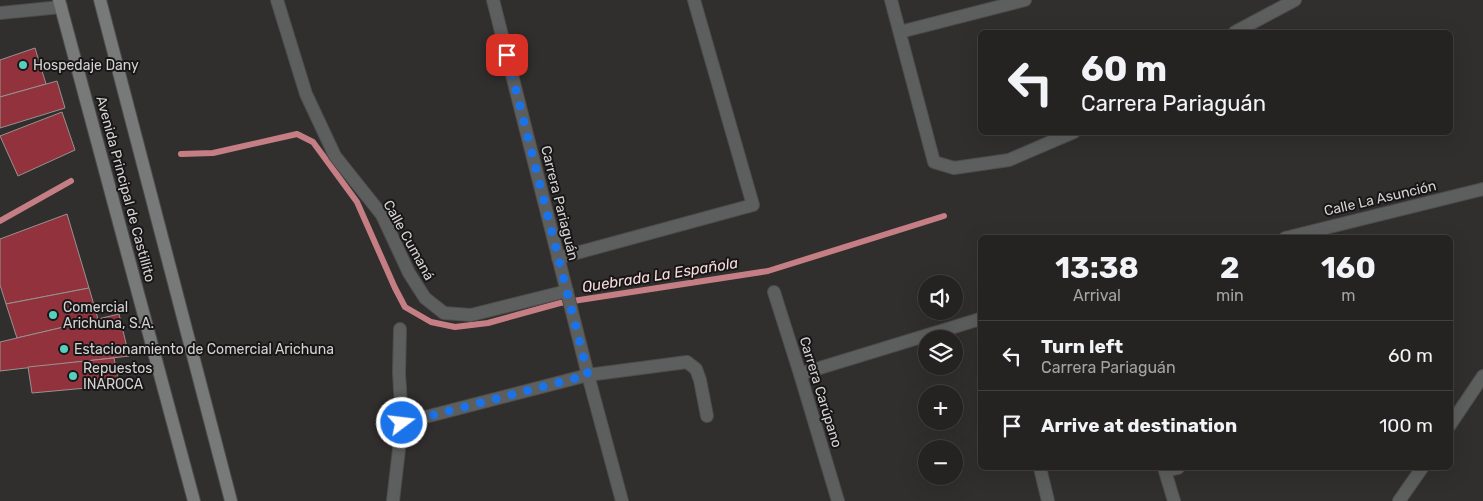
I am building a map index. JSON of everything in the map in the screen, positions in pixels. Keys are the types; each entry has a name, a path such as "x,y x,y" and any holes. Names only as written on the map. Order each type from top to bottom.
{"main road":[{"name":"Avenida Principal de Castillito","path":"100,0 231,501"},
{"name":"Avenida Principal de Castillito","path":"60,4 194,501"}],"street":[{"name":"Calle Cumaná","path":"277,0 306,94 335,156 382,215 409,272 425,298 444,313 471,316 567,292"},
{"name":"Carrera Pariaguán","path":"493,0 588,375 622,501"},
{"path":"558,258 754,206 694,0"},
{"path":"891,0 934,162 954,168 1009,160 1067,135"},
{"path":"900,32 1024,0"},
{"path":"1239,30 1295,0"},
{"path":"0,13 60,4"},
{"name":"Calle La Asunción","path":"1297,235 1483,189"},
{"name":"Carrera Carúpano","path":"774,292 838,501"},
{"path":"800,374 978,320"},
{"path":"393,501 402,423 399,373 400,329"},
{"path":"402,423 588,375 687,362 696,369 707,416"},
{"path":"1453,421 1483,376"},
{"path":"1453,403 1466,402"},
{"path":"1040,470 1048,501"},
{"path":"1169,470 1165,471 1174,501"},
{"path":"1399,501 1421,470"}],"building":[{"path":"35,48 46,84 0,97 0,60"},
{"path":"57,81 65,108 0,128 0,97"},
{"path":"62,112 75,150 18,176 0,136"},
{"path":"67,214 89,288 6,304 0,285 0,239"},
{"name":"Comercial Arichuna, S.A.","path":"89,288 98,319 17,338 6,304"},
{"name":"Estacionamiento de Comercial Arichuna","path":"119,314 129,356 0,371 0,342"},
{"name":"Repuestos INAROCA","path":"114,358 119,385 32,393 28,367"}],"waterway":[{"name":"Quebrada La Española","path":"181,154 213,153 297,134 313,142 357,202 405,307 431,322 455,327 488,323 560,303 768,271 944,216"},
{"name":"Quebrada La Española","path":"0,221 71,181"}],"place":[{"name":"Hospedaje Dany","path":"23,65"},
{"name":"Comercial Arichuna, S.A.","path":"53,315"},
{"name":"Estacionamiento de Comercial Arichuna","path":"64,349"},
{"name":"Repuestos INAROCA","path":"73,376"}],"route":[{"path":"402,423 588,375 507,55"}]}
